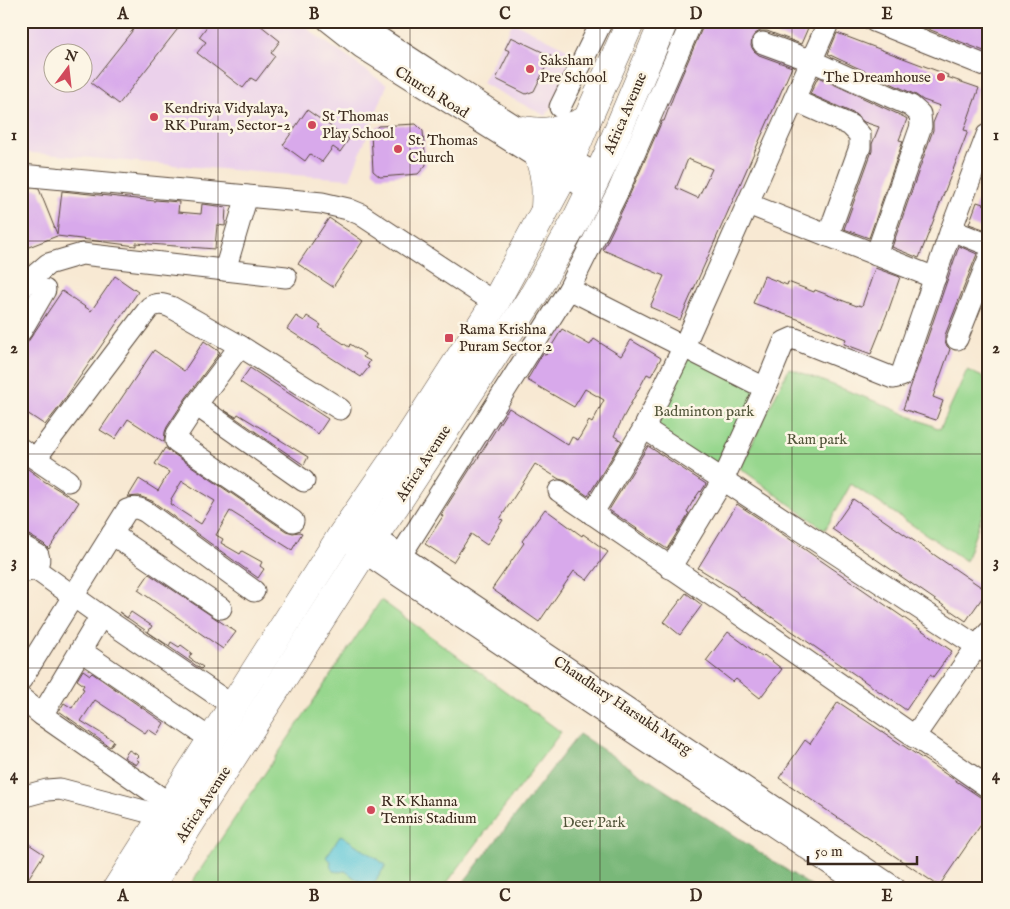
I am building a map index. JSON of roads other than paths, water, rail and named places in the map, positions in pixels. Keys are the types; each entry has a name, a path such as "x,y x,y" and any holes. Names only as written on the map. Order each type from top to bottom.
{"main road":[{"name":"Africa Avenue","path":"116,888 346,529 495,303 567,167 631,21"},
{"name":"Africa Avenue","path":"149,888 369,544 534,294 576,220 608,154 664,21"},
{"path":"523,130 556,131 586,120"},
{"path":"540,161 544,173 546,191 545,210"},
{"path":"285,626 288,603 340,518 369,475 383,462 393,460"}],"street":[{"name":"Church Road","path":"328,21 361,47 540,161 567,167"},
{"name":"Church Road","path":"357,21 372,34 523,130 567,167 594,183"},
{"path":"560,107 602,21"},
{"path":"396,563 569,289 619,189 692,21"},
{"path":"592,514 644,428 684,346 829,21"},
{"path":"874,21 989,67"},
{"path":"763,43 812,62 911,106 920,114 921,126 876,255"},
{"path":"576,76 602,86"},
{"path":"794,100 850,125 860,135 860,147 828,236"},
{"path":"670,568 723,480 784,342 793,338 893,378 901,376 951,230 988,134"},
{"path":"21,175 322,203 348,209 360,214 495,303"},
{"path":"224,270 246,196"},
{"path":"748,204 935,278"},
{"path":"951,230 989,245"},
{"path":"21,289 48,264 82,254 286,277"},
{"path":"957,339 989,258"},
{"path":"569,289 765,388"},
{"path":"21,331 45,290"},
{"path":"68,481 29,453 150,306 156,304 171,307 240,346 340,409"},
{"path":"240,346 176,434 177,442 293,521"},
{"path":"196,405 304,481"},
{"path":"644,428 723,480 985,644 914,737"},
{"path":"559,492 989,788"},
{"path":"21,680 127,510 132,508 140,509 254,591"},
{"name":"Chaudhary Harsukh Marg","path":"346,529 396,563 650,724 895,888"},
{"path":"112,534 221,608"},
{"path":"21,545 39,557 39,562 28,569 74,597 233,706"},
{"path":"42,715 101,616"},
{"path":"81,651 212,740"},
{"path":"21,698 166,810"},
{"name":"Chaudhary Harsukh Marg","path":"650,724 866,888"},
{"path":"21,797 60,789 144,811 166,810"}],"water":[{"path":"341,835 386,865 371,888 345,871 336,872 332,870 331,861 326,857"}],"place":[{"name":"Saksham Pre School","path":"530,69"},
{"name":"The Dreamhouse","path":"941,77"},
{"name":"Kendriya Vidyalaya, RK Puram, Sector-2","path":"154,117"},
{"name":"St Thomas Play School","path":"312,125"},
{"name":"St. Thomas Church","path":"398,149"},
{"name":"Rama Krishna Puram Sector 2","path":"449,338"},
{"name":"R K Khanna Tennis Stadium","path":"371,810"}],"park label":[{"name":"Badminton park","path":"704,411"},
{"name":"Ram park","path":"817,439"},
{"name":"Deer Park","path":"594,822"}]}
